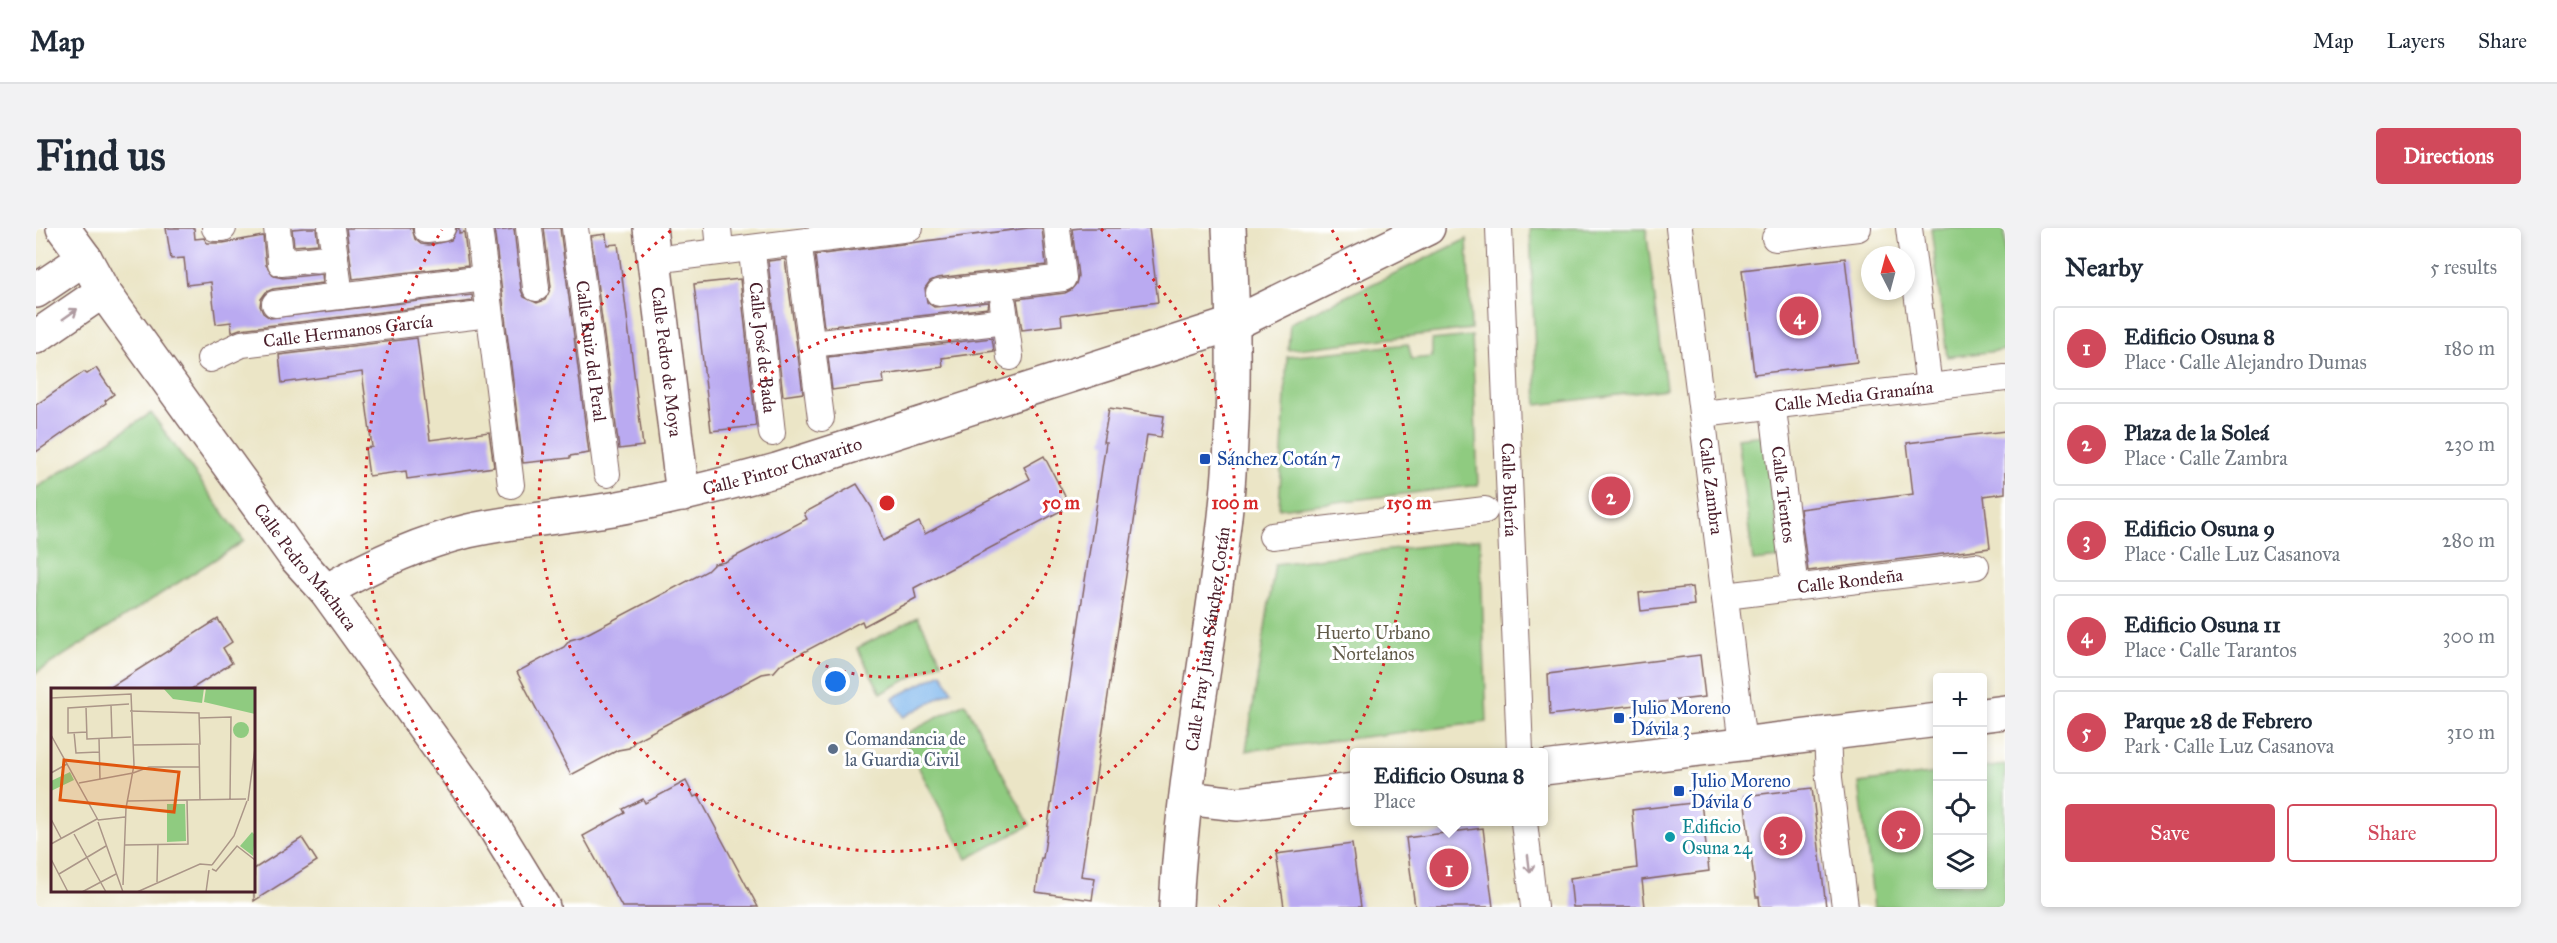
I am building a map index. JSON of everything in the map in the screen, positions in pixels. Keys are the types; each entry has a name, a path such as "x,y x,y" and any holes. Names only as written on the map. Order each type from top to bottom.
{"main road":[{"name":"Calle Pedro Machuca","path":"63,228 104,291 295,557 326,591 485,812 543,907"},
{"name":"Calle Pedro de Moya","path":"650,228 683,495"},
{"name":"Calle Fray Juan Sánchez Cotán","path":"1176,907 1186,798 1222,540 1233,435 1235,323 1229,228"},
{"name":"Calle Pintor Chavarito","path":"326,591 374,565 424,544 468,531 683,495 777,470 1235,323 1428,228"},
{"path":"36,291 84,258"},
{"path":"36,337 104,291"},
{"path":"1987,714 2005,712"},
{"path":"1548,768 1933,721"},
{"path":"1186,798 1238,804 1350,790"}],"street":[{"path":"215,228 223,228"},
{"path":"277,228 281,263 335,257"},
{"path":"332,228 340,296"},
{"path":"427,228 427,230 442,228"},
{"path":"479,228 511,485"},
{"path":"529,228 536,288"},
{"name":"Calle Ruiz del Peral","path":"575,228 607,474"},
{"path":"654,260 910,228"},
{"path":"939,293 1063,278 1057,228"},
{"name":"Calle Bulería","path":"1498,228 1520,748"},
{"name":"Calle Zambra","path":"1679,228 1743,744"},
{"path":"1775,238 1858,228"},
{"path":"1909,228 1929,387"},
{"path":"800,255 821,418"},
{"name":"Calle José de Bada","path":"753,261 772,433"},
{"path":"275,304 485,278"},
{"path":"1001,286 1010,357"},
{"name":"Calle Hermanos García","path":"210,359 242,344 489,314"},
{"path":"812,344 1005,321"},
{"name":"Calle Media Granaína","path":"1703,414 2005,378"},
{"name":"Calle Tientos","path":"1774,417 1793,572"},
{"path":"1272,536 1485,510"},
{"name":"Calle Rondeña","path":"1725,596 1976,566"},
{"path":"1827,734 1829,778 1845,907"},
{"path":"1524,826 1534,907"}],"green space":[{"path":"1530,228 1646,228 1666,389 1537,405"},
{"path":"1931,228 2005,228 2005,350 1947,357"},
{"path":"1467,239 1471,329 1288,350 1290,323"},
{"path":"1472,336 1478,485 1279,509 1287,357 1408,344 1412,359 1432,357 1432,340"},
{"path":"151,413 244,541 36,673 36,488"},
{"path":"1766,435 1781,558 1753,561 1737,438"},
{"name":"Huerto Urbano Nortelanos","path":"1480,539 1487,722 1246,751 1275,564"},
{"path":"918,617 942,662 881,693 857,648"},
{"path":"965,703 1030,825 967,859 902,736"},
{"path":"2005,765 2005,907 1874,907 1859,783 1933,774 1933,889 1987,889 1987,767"}],"water":[{"path":"942,673 952,691 903,717 893,698"}],"building":[{"path":"166,228 194,228 195,239 204,238 207,243 223,243 263,236 266,265 274,276 283,278 322,274 323,283 273,289 266,292 261,299 260,306 263,313 270,318 472,295 473,301 240,329 232,332 231,322 216,324 211,282 187,285 184,258 171,259"},
{"path":"316,228 318,244 294,246 292,229"},
{"path":"346,228 412,228 415,239 421,244 429,245 451,240 459,228 459,233 464,232 468,265 353,279"},
{"path":"494,228 497,228 497,231 514,229 521,290 524,297 537,303 545,300 551,287 544,228 560,228 589,453 570,456 570,458 523,463"},
{"path":"1042,228 1046,265 937,278 930,281 925,288 927,302 934,307 989,302 988,308 824,327 815,255"},
{"path":"1149,228 1158,302 1061,315 1062,325 1022,330 1017,299 1065,293 1076,284 1078,276 1072,229"},
{"path":"606,234 607,245 618,244 643,446 619,449 591,236"},
{"path":"1845,258 1857,362 1754,374 1742,270"},
{"path":"785,259 803,393 783,396 768,261"},
{"path":"740,279 756,426 711,431 694,284"},
{"path":"417,338 430,440 489,432 494,467 407,479 406,471 369,476 365,448 372,447 362,372 282,383 279,355"},
{"path":"992,338 994,351 942,358 943,367 883,375 884,383 832,390 828,357"},
{"path":"96,368 114,394 105,401 106,403 36,452 36,405 84,372 87,374"},
{"path":"1109,408 1164,416 1161,437 1147,435 1081,876 1095,878 1092,900 1036,892 1106,442 1103,442"},
{"path":"2005,431 2005,493 1984,496 1990,548 1808,571 1800,509 1913,494 1907,443"},
{"path":"1044,456 1070,506 914,588 916,598 864,626 862,621 781,664 774,672 762,674 636,740 629,748 618,750 571,775 517,672 564,647 570,640 581,637 707,571 714,564 725,562 807,519 804,513 857,484 872,508 883,541 919,522 925,534 1030,479 1024,467"},
{"path":"1692,587 1694,605 1641,611 1639,593"},
{"path":"218,619 232,642 223,648 232,663 193,688 109,688"},
{"path":"1700,655 1705,697 1550,715 1548,674"},
{"path":"686,781 694,797 698,795 758,907 622,907 583,836 625,813 623,809 643,799 645,803"},
{"path":"1812,788 1826,907 1760,907 1759,897 1756,897 1744,796"},
{"name":"Edificio Osuna 24","path":"1701,802 1709,871 1642,880 1645,907 1573,907 1570,878 1637,868 1632,810"},
{"path":"1483,828 1493,907 1415,907 1406,838"},
{"path":"302,838 317,861 254,901 255,868"},
{"path":"1352,844 1361,907 1284,907 1276,854"}],"place":[{"name":"Edificio Osuna 11","path":"1799,316"},
{"name":"Sánchez Cotán 7","path":"1205,459"},
{"name":"Plaza de la Soleá","path":"1611,496"},
{"name":"Julio Moreno Dávila 3","path":"1619,718"},
{"name":"Comandancia de la Guardia Civil","path":"833,749"},
{"name":"Julio Moreno Dávila 6","path":"1679,791"},
{"name":"Parque 28 de Febrero","path":"1901,830"},
{"name":"Edificio Osuna 9","path":"1783,836"},
{"name":"Edificio Osuna 24","path":"1670,837"},
{"name":"Edificio Osuna 8","path":"1449,868"}]}
